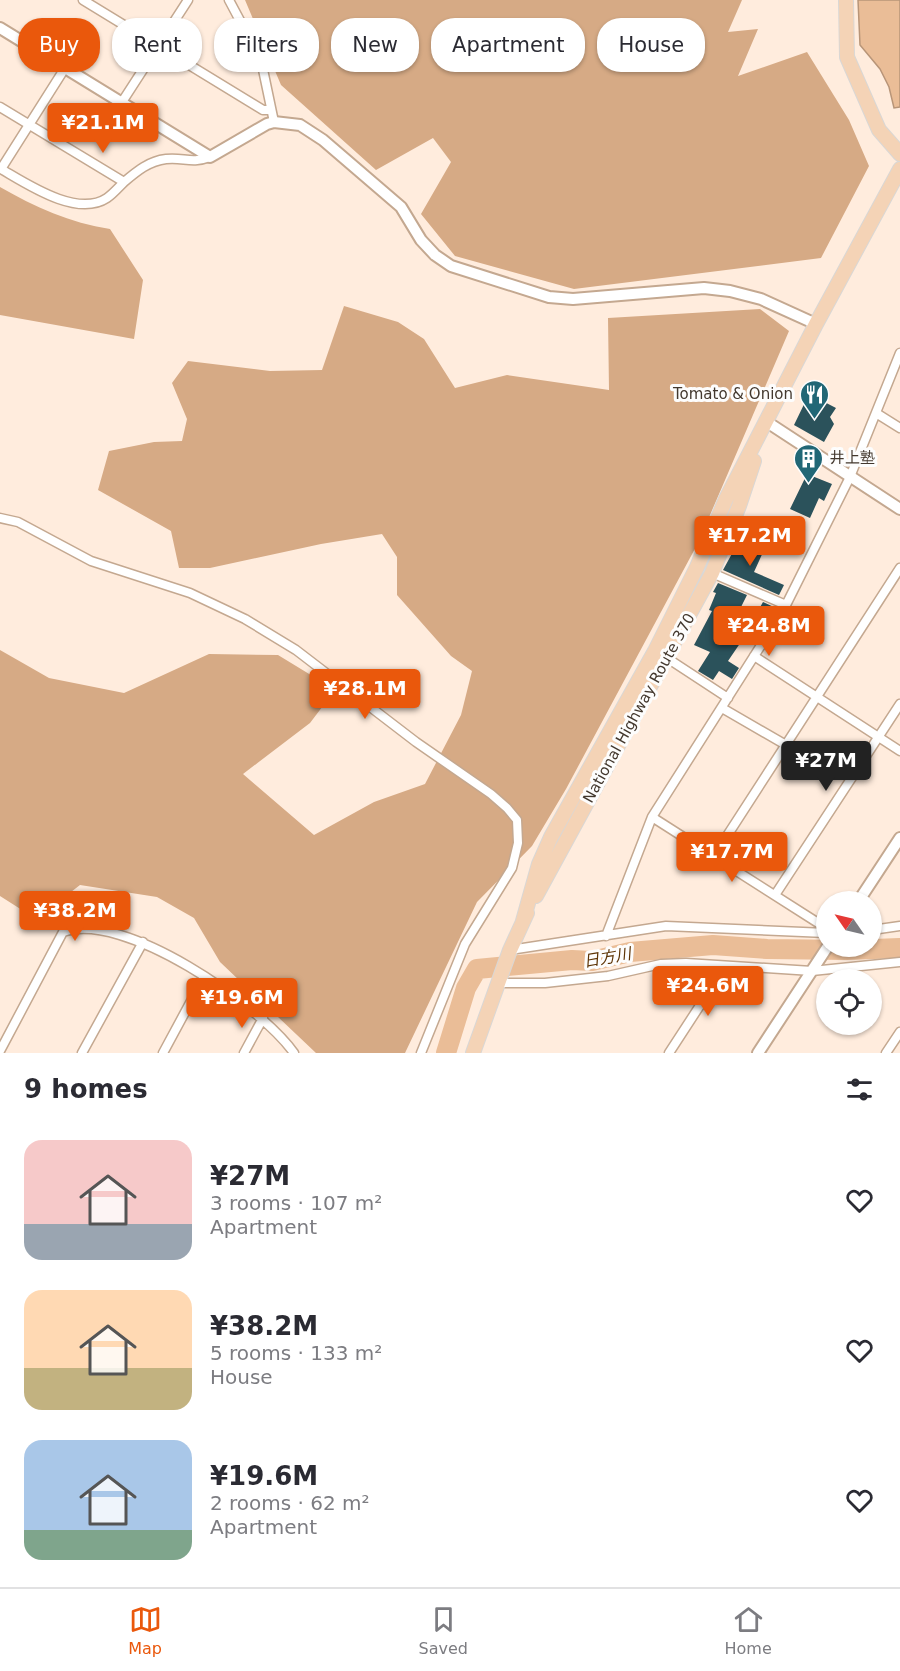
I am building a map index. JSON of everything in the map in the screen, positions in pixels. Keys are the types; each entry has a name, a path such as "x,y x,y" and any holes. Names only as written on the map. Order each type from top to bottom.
{"highway":[{"path":"846,0 847,57 879,130 900,154"},
{"name":"National Highway Route 370","path":"523,921 539,864 551,837 655,651 698,567 726,500 816,324 900,169"},
{"name":"National Highway Route 370","path":"473,1053 523,921 712,573 739,506 766,422"}],"street":[{"path":"83,0 112,18"},
{"path":"176,18 188,0"},
{"path":"229,0 261,60 274,122"},
{"path":"0,28 18,39"},
{"path":"63,72 1,169 44,194 62,200 91,204 106,199 141,168 152,162 168,159 197,162 274,122 300,125 323,140 401,207 422,240 435,255 451,266 549,297 573,299 704,288 730,291 761,299 816,324"},
{"path":"72,72 210,157"},
{"path":"122,102 141,72"},
{"path":"201,72 263,110 271,110"},
{"path":"0,107 124,182"},
{"path":"606,936 652,817 786,605 850,477 900,353"},
{"path":"876,413 900,428"},
{"path":"766,422 900,509"},
{"path":"0,518 18,522 91,561 190,593 245,619 296,650 416,742 507,807 517,820 518,843 512,868 465,944 421,1053"},
{"path":"714,856 900,568"},
{"path":"712,573 786,605"},
{"path":"754,656 900,751"},
{"path":"667,658 728,698"},
{"path":"775,895 900,704"},
{"path":"722,708 786,745"},
{"path":"652,817 816,922"},
{"path":"865,891 900,838"},
{"path":"509,953 666,926 816,933"},
{"path":"882,929 900,927"},
{"path":"0,1051 63,932 73,928 94,929 143,942 204,977 263,1018 294,1053"},
{"path":"82,1053 143,942"},
{"path":"758,1053 821,957"},
{"path":"499,982 545,983 608,976 661,964 814,968 900,962"},
{"path":"669,1053 725,967"},
{"path":"163,1053 204,977"},
{"path":"244,1053 263,1018"},
{"path":"886,1053 900,1032"}],"shaded area":[{"path":"245,0 742,0 728,32 758,29 738,76 807,52 849,120 869,166 821,258 574,289 455,256 421,214 451,162 433,138 376,170 281,85 275,72 319,72 319,18 253,18"},
{"path":"858,0 900,0 900,107 894,108 889,87 880,69 860,45"},
{"path":"0,187 53,213 81,223 110,229 143,280 134,339 0,315"},
{"path":"344,306 398,322 424,339 455,388 507,375 609,390 608,318 760,309 789,331 698,543 566,789 532,846 477,902 405,1053 316,1053 220,962 194,918 157,897 80,885 49,909 33,917 0,896 0,650 49,678 124,693 209,654 278,655 319,680 332,694 310,723 243,774 314,835 374,802 425,784 461,715 472,671 451,656 397,595 397,557 382,534 321,544 210,568 179,568 171,531 98,490 109,451 154,442 182,441 187,419 172,383 188,361 270,371 322,370"}],"building":[{"name":"Tomato & Onion","path":"809,394 836,408 830,417 834,424 824,442 794,425"},
{"path":"807,474 832,484 824,501 819,498 810,518 790,509"},
{"path":"740,539 764,550 754,572 784,585 779,595 723,570"},
{"path":"718,583 747,595 740,609 754,618 763,602 776,608 768,622 765,620 751,640 745,636 728,661 739,668 732,679 719,671 713,680 698,671 710,652 694,645 712,611 709,610 716,593 713,592"}],"waterway":[{"name":"日方川","path":"446,1053 466,988 477,969 572,960 592,961 630,952 713,945 767,949 900,948"}],"place":[{"name":"Tomato & Onion","path":"814,420"},
{"name":"井上塾","path":"809,484"}]}
